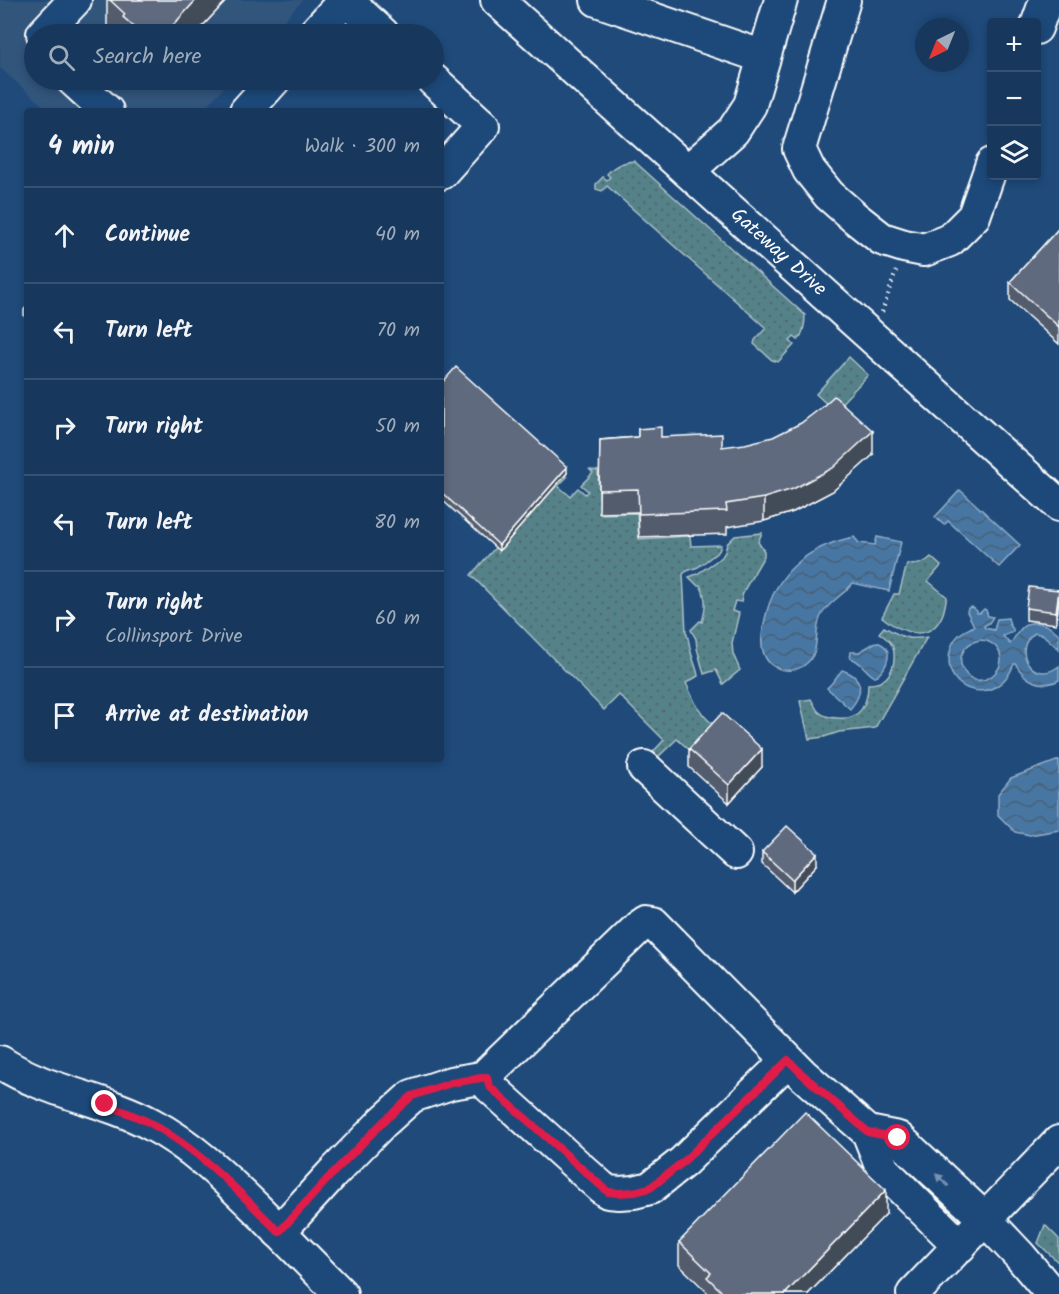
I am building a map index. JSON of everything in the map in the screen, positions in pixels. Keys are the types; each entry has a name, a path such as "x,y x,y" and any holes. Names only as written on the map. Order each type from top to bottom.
{"street":[{"path":"52,24 75,0"},
{"path":"323,24 345,0 372,24"},
{"name":"Gateway Drive","path":"497,0 1059,505"},
{"path":"597,0 764,57"},
{"path":"688,171 733,131 750,105 781,0"},
{"path":"844,0 799,149 808,170 829,195 882,239 903,246 924,249 950,240 974,216 987,178"},
{"path":"1040,18 1046,0"},
{"path":"84,90 104,108"},
{"path":"249,108 265,90"},
{"path":"443,90 483,126 444,170"},
{"path":"644,767 736,853"},
{"path":"788,1060 683,1162 650,1188 619,1193 608,1192 601,1187 489,1086 487,1077 489,1072 639,927 646,922 653,923 802,1074 868,1132 883,1170 960,1246"},
{"path":"0,1062 13,1071 53,1088 105,1104 151,1124 191,1149 228,1181 341,1294"},
{"path":"279,1232 332,1174 412,1096 451,1083 487,1077"},
{"path":"868,1132 898,1138 985,1219 1053,1294"},
{"path":"914,1294 1059,1143"}],"shaded area":[{"path":"0,0 303,0 280,24 24,24 24,89 0,68"},
{"path":"25,90 222,90 205,108 46,108"}],"green space":[{"path":"634,161 805,315 804,328 800,337 798,340 794,337 790,341 794,345 778,362 772,360 754,344 766,328 607,186 602,191 596,189 596,184 603,177 607,180 610,177 607,174 613,168"},
{"path":"849,357 868,375 834,411 816,394"},
{"path":"590,470 598,471 600,514 637,513 639,539 690,536 691,546 721,545 719,551 698,567 683,574 686,632 698,676 686,683 701,712 715,726 691,751 677,739 658,757 653,757 652,753 664,740 619,695 604,710 471,575 562,472 567,477 558,486 570,496 578,488 585,494 588,491 581,485 593,473"},
{"path":"762,533 758,542 764,551 764,556 743,592 741,602 735,601 732,611 739,613 732,643 733,654 740,670 723,684 716,670 704,674 696,639 691,630 700,621 702,622 705,599 700,585 689,577 722,557 727,544 735,536"},
{"path":"931,557 941,566 928,581 947,597 943,614 930,630 922,633 905,631 882,617 894,594 899,594 907,564 920,564"},
{"path":"884,627 904,637 927,637 875,728 839,732 809,739 800,701 811,699 823,715 835,718 852,717 861,710 864,704 868,684 880,682 889,674 894,655 890,642 879,633"},
{"path":"1045,1225 1059,1239 1059,1263 1038,1243"}],"water":[{"path":"960,490 1020,545 999,567 948,521 944,525 935,517"},
{"path":"854,537 859,543 875,545 877,537 901,542 889,591 853,583 828,606 821,616 814,653 807,663 788,670 775,667 766,658 762,639 770,602 777,588 796,564 809,555 838,541"},
{"path":"972,607 977,613 984,609 988,616 993,617 984,626 985,628 994,630 997,619 1008,618 1013,632 1003,636 1010,644 1023,626 1028,624 1039,623 1055,630 1059,634 1059,649 1043,635 1035,633 1028,640 1025,656 1033,669 1041,672 1059,666 1059,680 1046,684 1034,682 1014,664 1006,678 996,687 984,691 972,690 962,685 954,677 949,666 950,652 958,636 974,626 967,612 968,608","holes":["980,640 996,647 1001,662 994,674 980,680 967,675 961,664 962,653 965,649"]},
{"path":"876,642 886,648 888,658 883,669 875,677 850,658 851,652 859,652"},
{"path":"842,670 854,677 860,686 858,697 850,709 827,688"},
{"path":"1059,760 1059,830 1030,835 1015,832 998,815 998,794 1011,778"}],"building":[{"path":"110,0 196,0 174,24 131,24 123,17 125,14"},
{"path":"1059,228 1059,327 1010,282"},
{"path":"456,367 567,467 499,545 444,495 444,381"},
{"path":"834,396 873,431 833,468 793,489 764,498 726,504 727,511 639,514 638,489 599,490 600,440 638,437 638,429 661,427 661,437 722,434 722,447 745,444 773,437 801,423"},
{"path":"1029,587 1059,590 1056,612 1026,608"},
{"path":"722,713 762,749 729,785 689,749"},
{"path":"787,826 817,853 792,880 762,852"},
{"path":"805,1112 886,1190 785,1294 724,1294 707,1277 711,1273 679,1242"}],"route":[{"path":"105,1104 151,1124 191,1149 228,1181 279,1232 332,1174 412,1096 451,1083 487,1077 489,1086 608,1192 634,1192 650,1188 683,1162 788,1060 868,1132 898,1138"}]}
